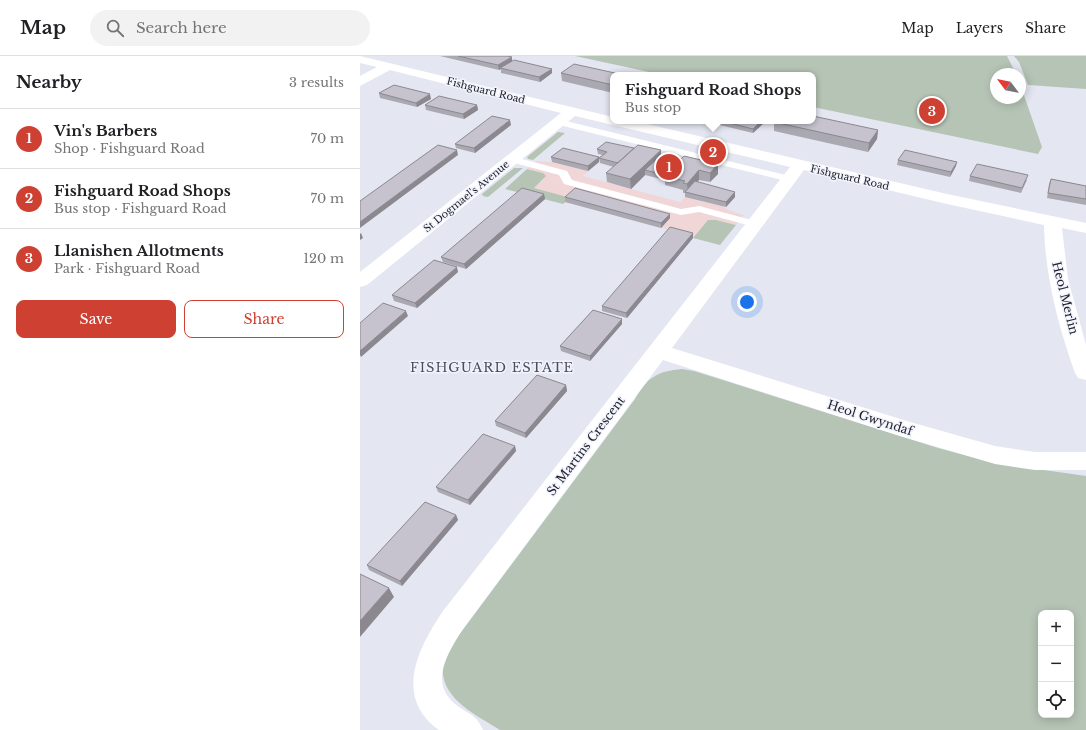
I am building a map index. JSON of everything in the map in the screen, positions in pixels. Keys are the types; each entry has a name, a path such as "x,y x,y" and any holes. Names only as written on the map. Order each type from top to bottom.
{"street":[{"name":"Fishguard Road","path":"360,59 610,120"},
{"path":"360,82 388,66"},
{"name":"St Dogmael's Avenue","path":"360,281 572,111"},
{"name":"Fishguard Road","path":"625,124 795,172 1086,228"},
{"name":"St Martins Crescent","path":"467,730 448,718 434,703 428,685 429,662 437,643 795,172"},
{"name":"Heol Merlin","path":"1053,221 1053,242 1059,281 1064,303 1086,373"},
{"name":"Heol Gwyndaf","path":"659,351 943,441 995,455 1035,461 1086,461"}],"lane":[{"name":"Fishguard Road","path":"558,122 795,172"},
{"path":"511,159 563,173 568,182 681,212 699,210 756,224"}],"shaded area":[{"path":"564,153 599,162 583,176 680,202 695,186 728,210 744,215 736,225 716,220 708,220 695,237 565,202 570,198 534,188 544,179 543,173 527,169 537,161 552,162"}],"green space":[{"path":"575,56 1007,56 1013,68 990,68 990,104 1026,104 1026,101 1042,147 1038,154 816,108 816,72 649,72"},
{"path":"1014,56 1086,56 1086,89 1028,85 1026,80 1026,68 1021,68"},
{"path":"558,132 565,133 533,160 528,159 527,157"},
{"path":"514,168 523,168 488,197 483,196 482,194"},
{"path":"527,169 543,173 546,176 534,188 571,198 563,204 505,189"},
{"path":"708,220 716,220 736,225 720,245 693,238"},
{"path":"682,369 694,371 938,448 995,463 1086,476 1086,730 500,730 470,712 453,696 443,677 443,663 450,647 639,392 648,381 659,374"}],"building":[{"path":"458,56 507,56 512,57 498,65"},
{"path":"514,60 552,69 539,77 500,68"},
{"path":"574,64 610,72 610,84 561,73"},
{"path":"394,85 430,94 416,103 379,93"},
{"path":"439,96 477,105 463,114 425,105"},
{"path":"492,116 510,120 474,148 455,144"},
{"path":"816,117 878,130 869,143 783,124 816,124"},
{"path":"734,124 758,124 753,129"},
{"path":"606,142 634,148 618,163 599,158 607,152 597,149"},
{"path":"438,145 457,150 360,222 360,201"},
{"path":"638,145 661,150 630,179 606,173"},
{"path":"563,148 599,157 588,166 551,157"},
{"path":"905,150 957,162 951,172 898,160"},
{"path":"661,155 681,160 665,175 645,170"},
{"path":"684,156 718,164 710,173 699,170 687,184 683,183 685,181 664,176"},
{"path":"977,164 1028,175 1022,188 970,176"},
{"path":"1051,179 1086,186 1086,199 1048,193"},
{"path":"695,181 735,192 726,202 685,192"},
{"path":"522,188 544,194 464,264 441,257"},
{"path":"575,188 670,214 661,223 565,197"},
{"path":"670,227 693,233 626,313 602,306"},
{"path":"434,260 457,267 415,303 392,295"},
{"path":"383,303 406,311 360,351 360,323"},
{"path":"593,310 622,319 590,356 560,346"},
{"path":"537,375 566,385 525,433 495,421"},
{"path":"483,434 515,446 468,500 436,487"},
{"path":"425,502 456,515 400,581 367,565"},
{"path":"360,574 389,588 360,621"}],"place":[{"name":"Llanishen Allotments","path":"932,111"},
{"name":"Fishguard Road Shops","path":"713,152"},
{"name":"Vin's Barbers","path":"669,167"}],"district":[{"name":"FISHGUARD ESTATE","path":"492,367"}]}
